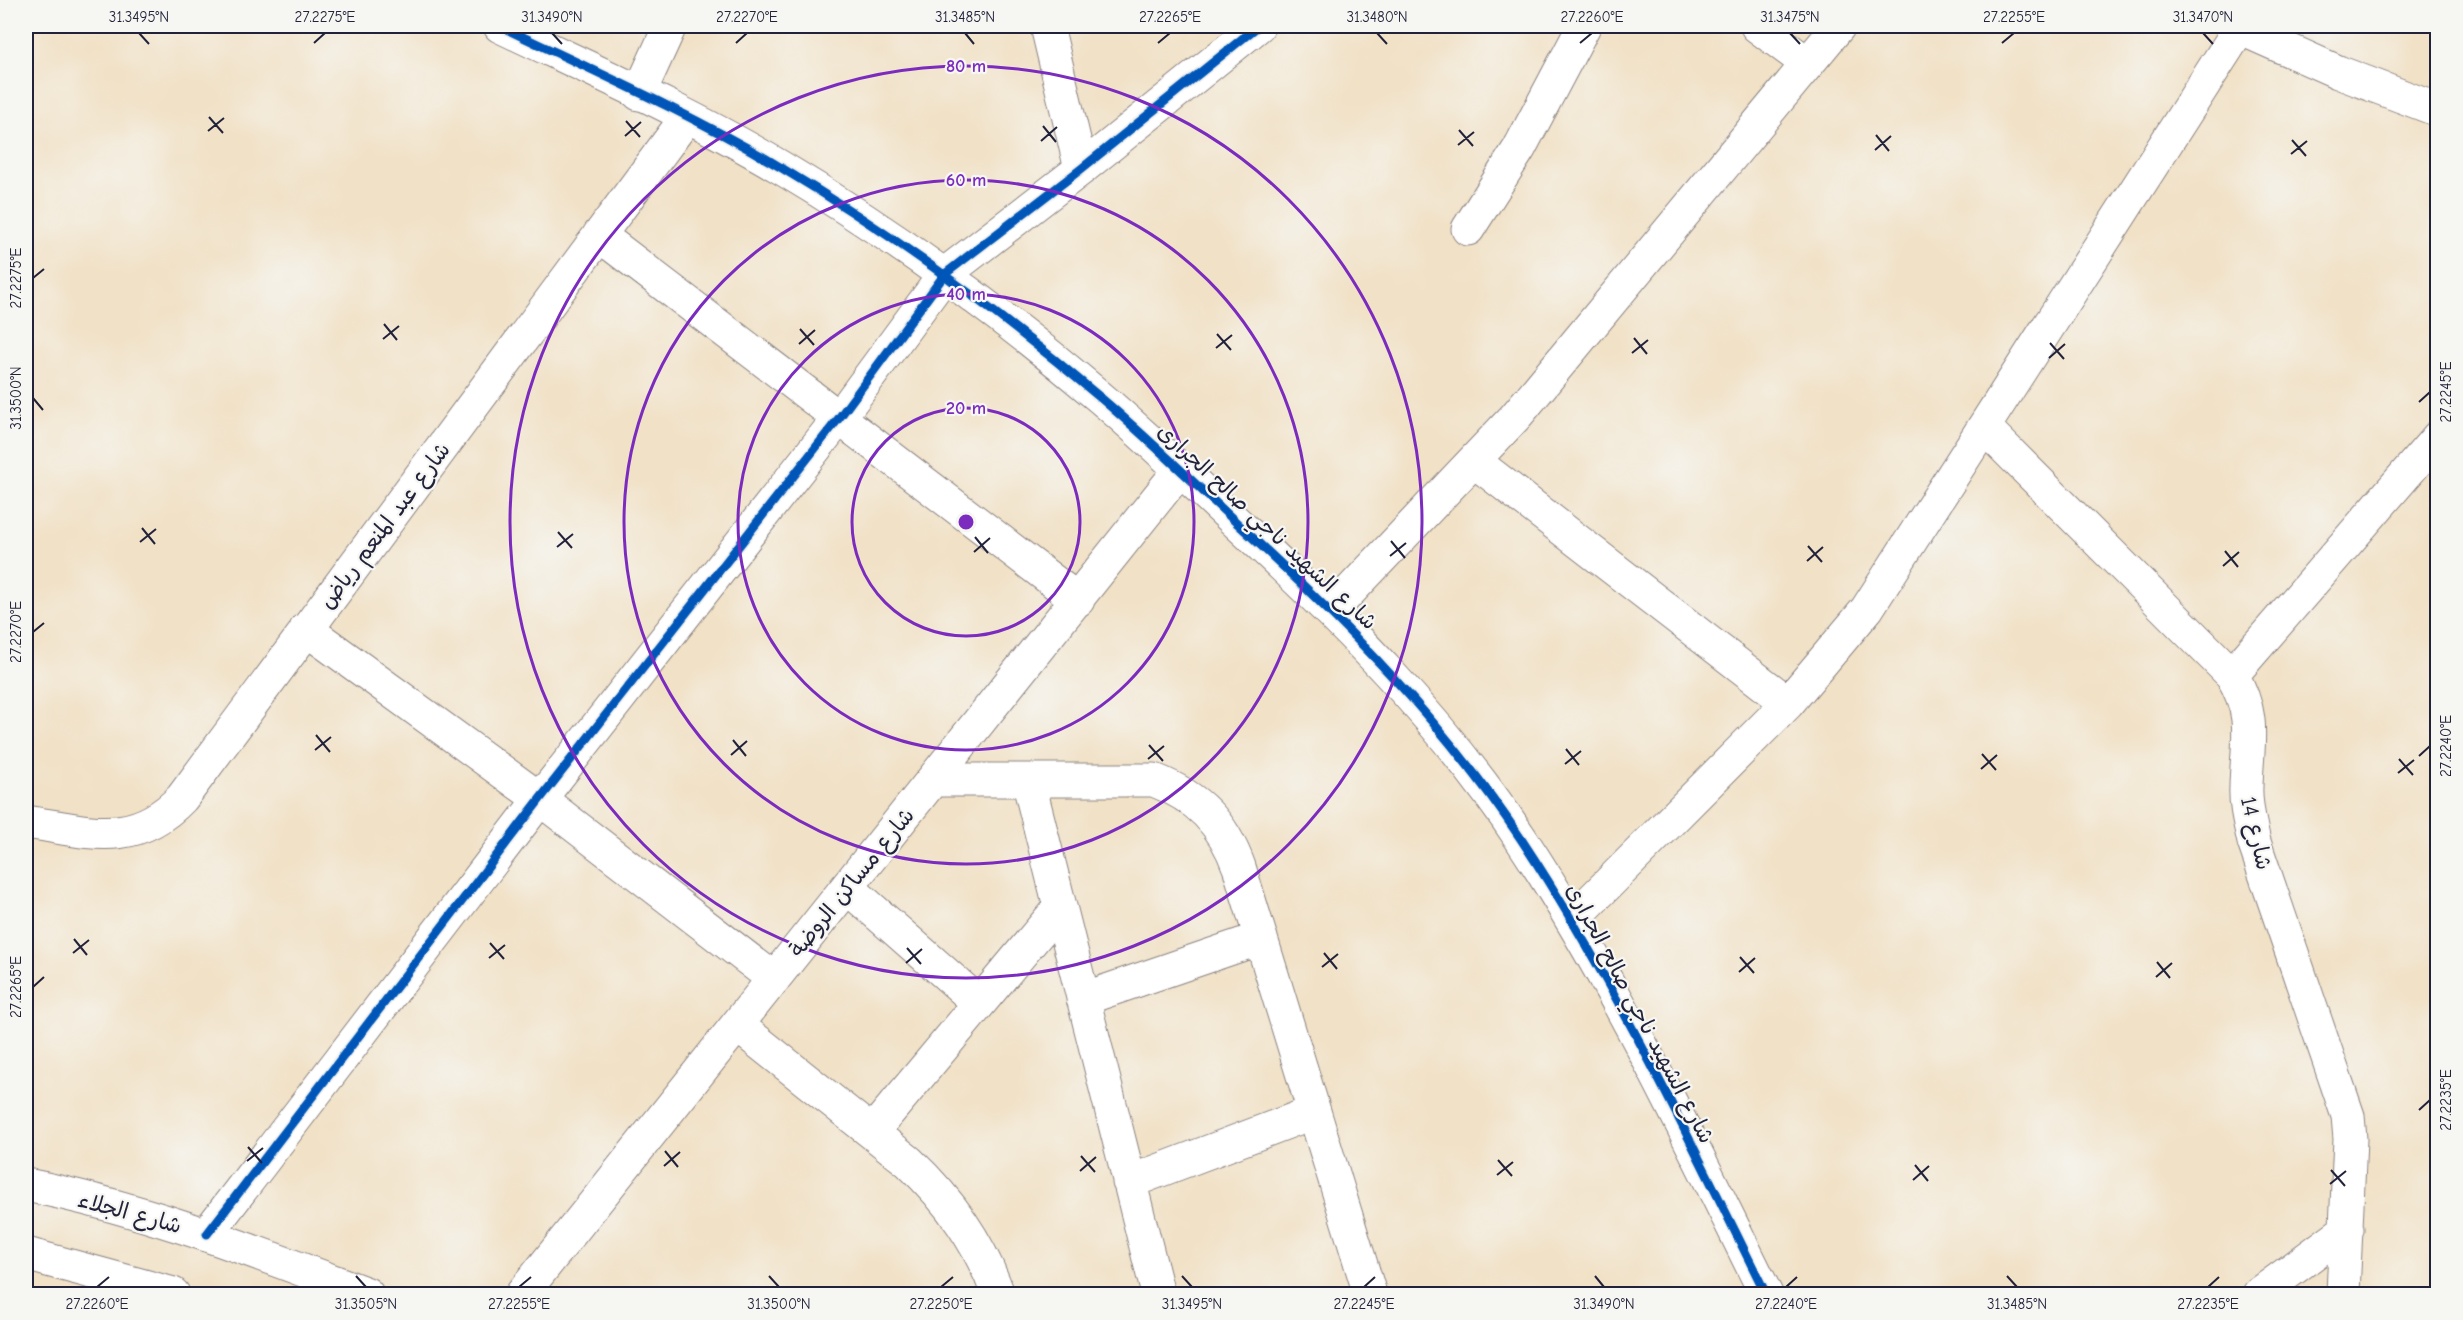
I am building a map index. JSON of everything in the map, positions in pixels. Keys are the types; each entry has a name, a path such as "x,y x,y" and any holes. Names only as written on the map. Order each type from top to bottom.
{"street":[{"name":"شارع الشهيد ناجي صالح الجرارى","path":"500,26 687,117 776,165 862,217 945,274 1088,387 1332,610 1400,681 1462,757 1520,837 1572,920 1766,1294"},
{"path":"639,94 670,26"},
{"path":"1047,26 1081,169"},
{"path":"207,1234 540,799 839,418 945,274 1081,169 1258,26"},
{"path":"1468,229 1519,149 1584,26"},
{"path":"1756,26 1808,64"},
{"path":"1332,610 1474,461 1562,363 1839,26"},
{"path":"1572,920 1788,702 1867,609 2238,27 2338,72 2434,103"},
{"name":"شارع عبد المنعم رياض","path":"26,822 122,833 147,826 167,814 182,798 687,117"},
{"path":"599,235 1078,600"},
{"name":"شارع 14","path":"1984,428 2232,675 2243,695 2249,716 2247,815 2254,842 2348,1116 2350,1139 2343,1294"},
{"path":"2232,675 2438,437"},
{"path":"1474,461 1788,702"},
{"name":"شارع مساكن الروضة","path":"522,1294 1180,470"},
{"path":"306,629 540,799 774,979"},
{"path":"934,780 1154,780 1178,790 1199,804 1217,822 1230,843 1261,938 1370,1294"},
{"path":"1028,780 1158,1294"},
{"path":"847,887 979,1003"},
{"path":"872,1132 1060,906"},
{"path":"1083,999 1261,938"},
{"path":"737,1025 909,1162 954,1210 987,1266 998,1294"},
{"path":"1129,1182 1314,1112"},
{"name":"شارع الجلاء","path":"26,1185 121,1208 207,1234 364,1294"},
{"path":"2259,1294 2347,1229"},
{"path":"26,1254 173,1294"}],"cycle path":[{"path":"500,26 712,129 780,167 864,220 946,276 1102,399 1171,461 1353,635 1458,753 1521,839 1556,894 1589,949 1651,1063 1766,1294"},
{"path":"207,1234 540,799 839,418 945,274 1081,169 1258,26"}]}
